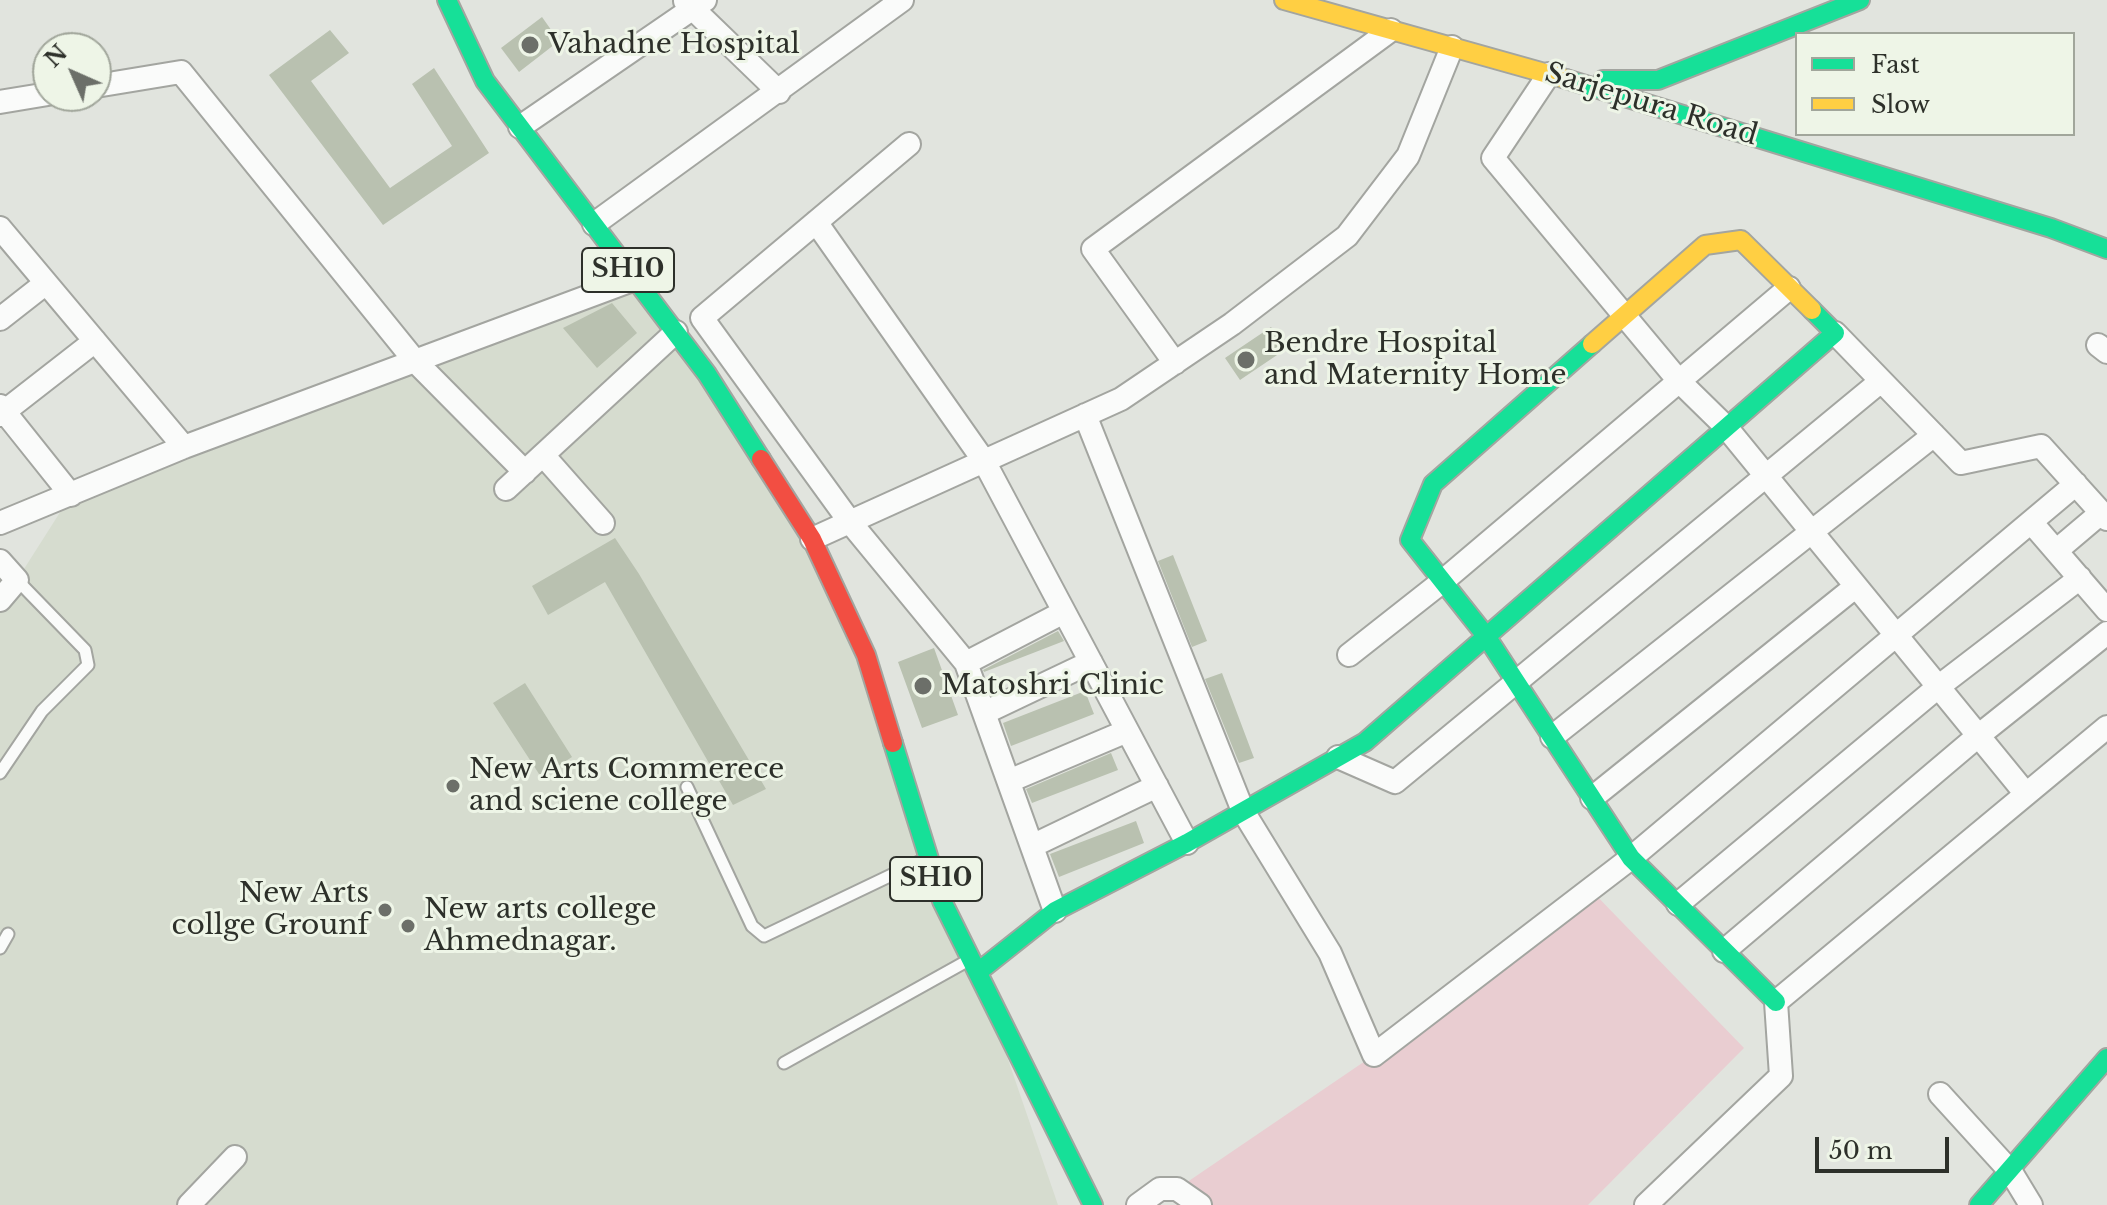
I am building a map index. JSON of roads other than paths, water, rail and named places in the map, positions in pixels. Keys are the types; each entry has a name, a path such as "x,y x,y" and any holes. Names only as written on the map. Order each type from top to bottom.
{"street":[{"name":"SH10","path":"447,0 485,81 707,374 812,539 866,655 942,901 1093,1205"},
{"path":"594,224 902,0"},
{"name":"Sarjepura Road","path":"1284,0 1559,77 2051,228 2107,249"},
{"path":"1860,0 1658,80 1559,77 1493,158 1679,381 1726,427 2026,794"},
{"path":"520,127 694,2 779,92"},
{"path":"1175,363 1093,249 1391,30"},
{"path":"812,539 1121,399 1232,324 1347,236 1408,156 1452,47"},
{"path":"112,83 181,72 415,361 525,472"},
{"path":"0,102 32,97"},
{"path":"909,144 702,318 850,522 966,663 1055,911"},
{"path":"816,222 984,461 1187,843"},
{"path":"0,228 184,447"},
{"path":"1646,1205 1781,1076 1776,1002 1631,858 1486,636 1410,540 1433,484 1705,245 1741,240 1961,463 2041,446 2104,516 2056,551"},
{"path":"0,523 184,447 635,279"},
{"path":"0,319 46,283"},
{"path":"1349,655 1443,581 1789,288"},
{"path":"506,489 676,332"},
{"path":"974,965 1055,911 1187,843 1365,742 1835,333"},
{"path":"71,495 1,411 95,341"},
{"path":"1338,757 1395,782 1881,381"},
{"path":"1085,415 1243,811 1330,953 1374,1055 1631,858 2076,484"},
{"path":"1552,737 1934,435"},
{"path":"543,455 603,523"},
{"path":"2031,522 2107,610"},
{"path":"0,561 17,580 0,600"},
{"path":"1678,904 1938,687 2080,578"},
{"path":"1592,798 1855,587"},
{"path":"966,663 1064,612"},
{"path":"1724,951 1978,736 2107,633"},
{"path":"984,713 1091,662"},
{"path":"1776,1002 2107,727"},
{"path":"1009,781 1127,731"},
{"path":"1032,846 1157,786"},
{"path":"1979,1205 2011,1172 2107,1058"},
{"path":"1940,1094 2011,1172 2031,1205"},
{"path":"189,1205 235,1157"},
{"path":"1138,1205 1160,1189 1177,1189 1200,1205"}],"lane":[{"path":"0,773 42,711 88,665 85,650 17,580"},
{"path":"687,787 752,926 764,936 929,857"},
{"path":"0,948 8,934"},
{"path":"784,1063 974,965"}],"place":[{"name":"Vahadne Hospital","path":"530,45"},
{"name":"Bendre Hospital and Maternity Home","path":"1246,360"},
{"name":"Matoshri Clinic","path":"923,686"},
{"name":"New Arts Commerece and sciene college","path":"453,786"},
{"name":"New Arts collge Grounf","path":"385,910"},
{"name":"New arts college Ahmednagar.","path":"408,926"}]}
